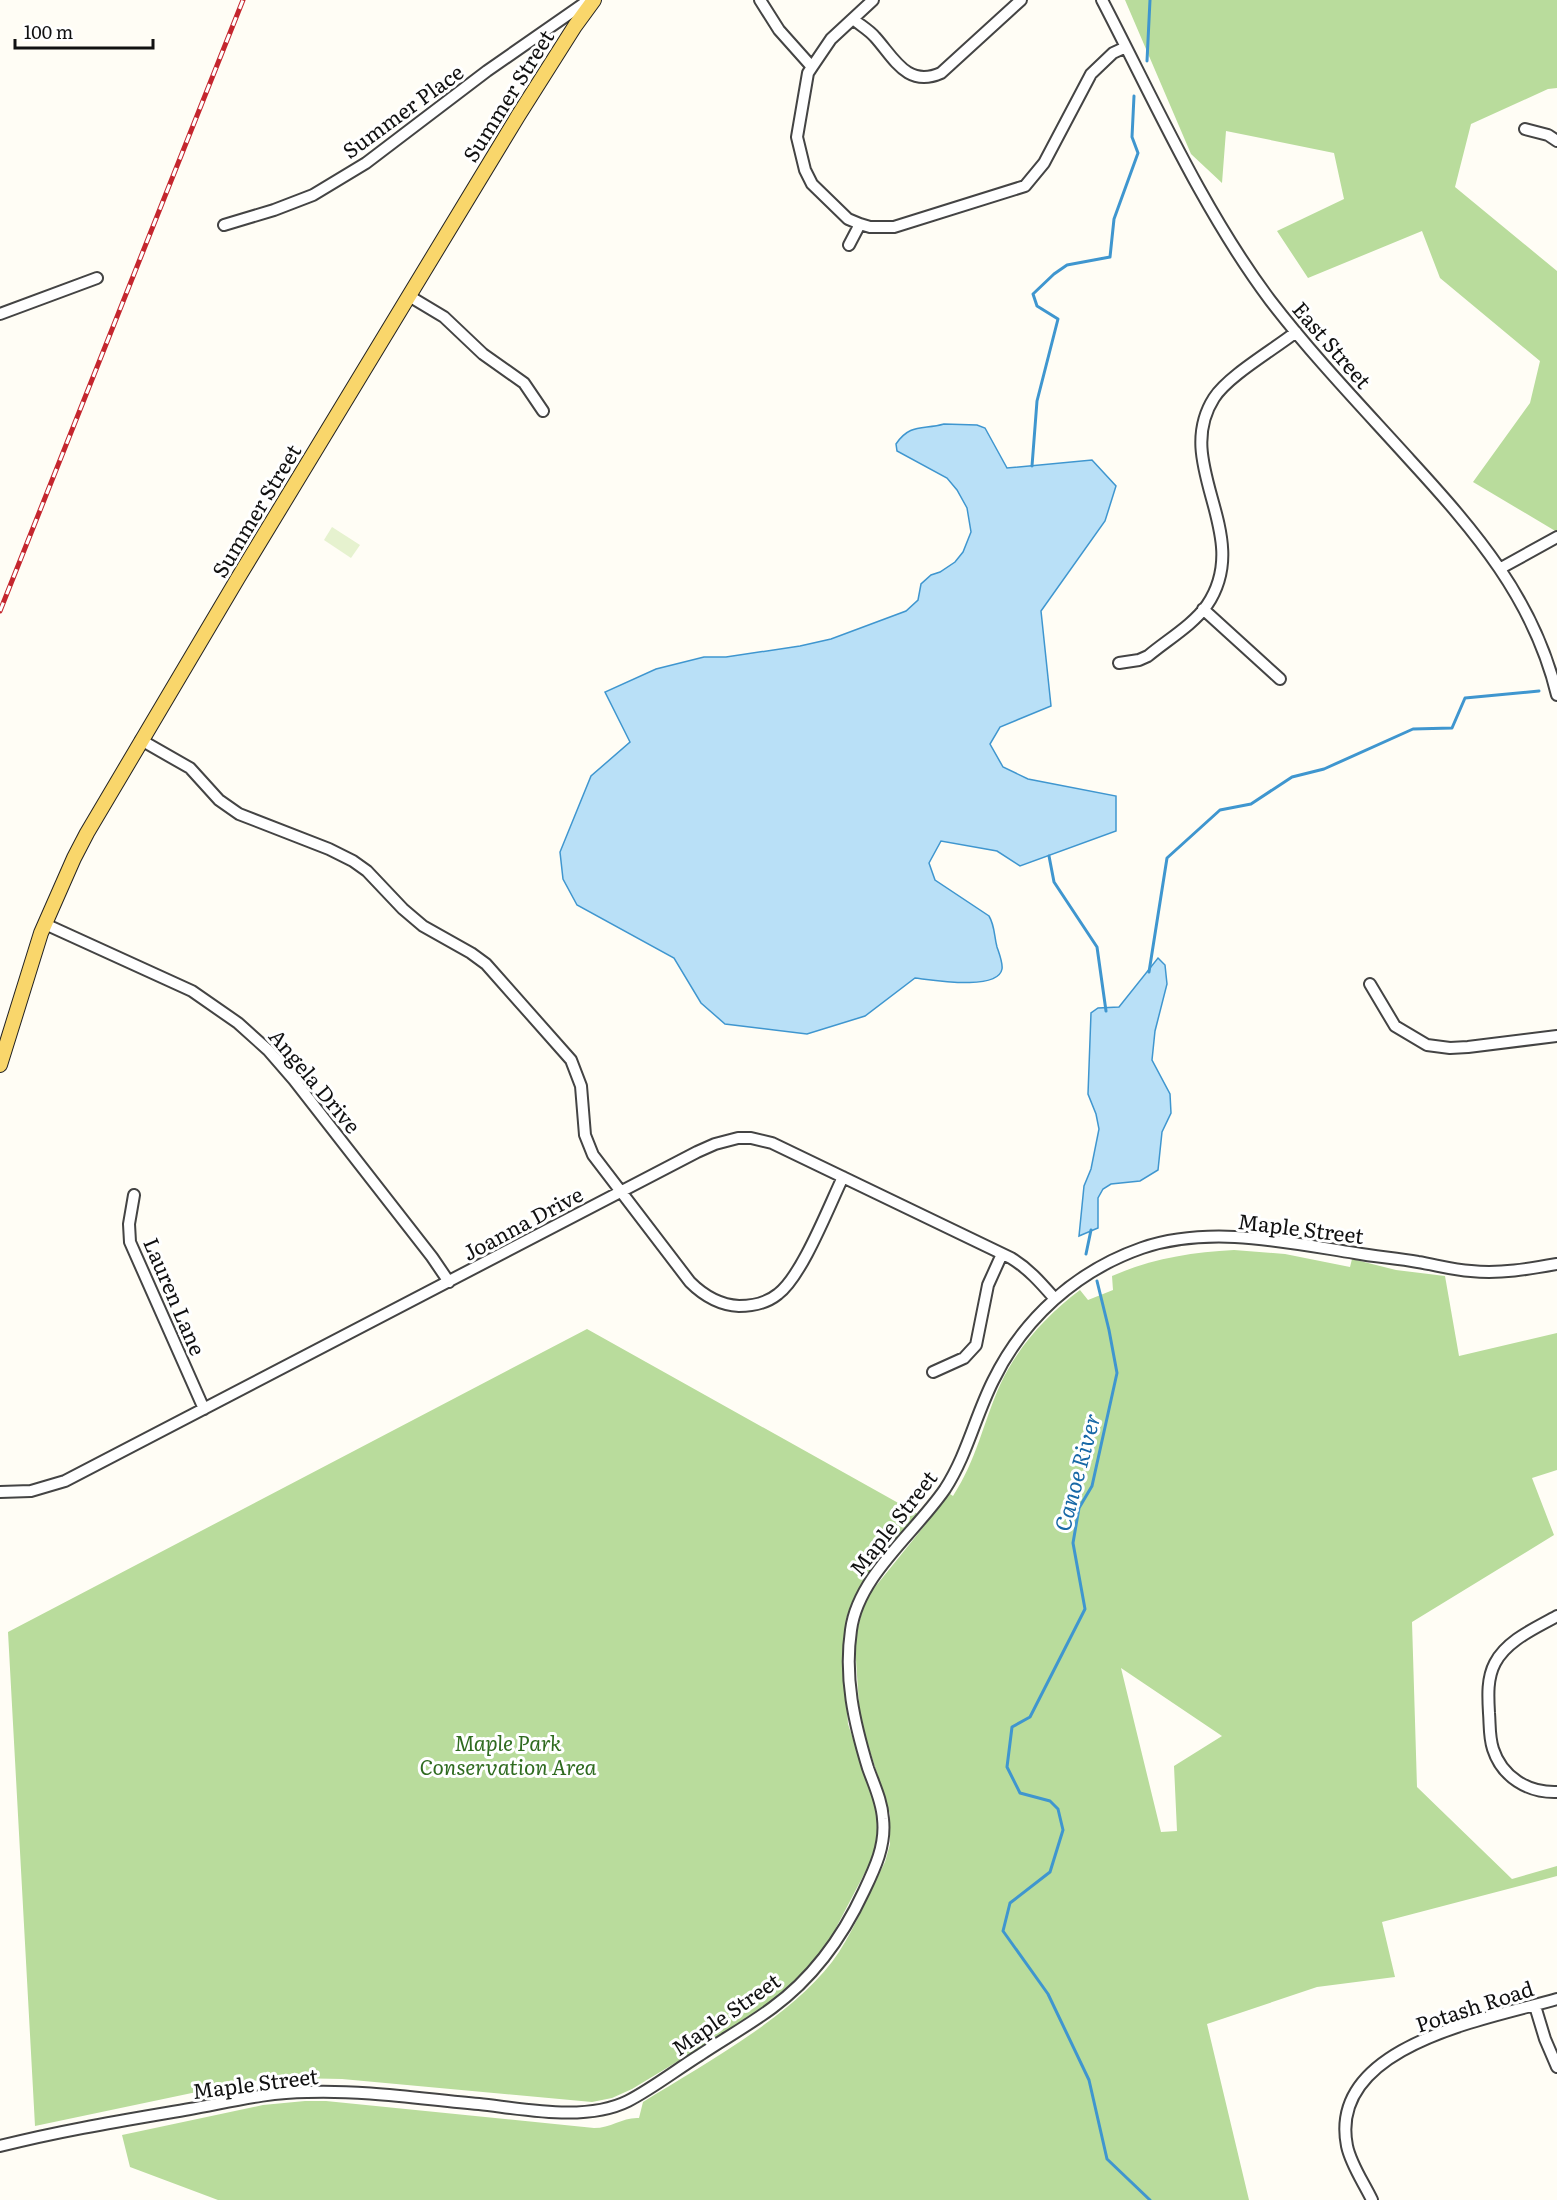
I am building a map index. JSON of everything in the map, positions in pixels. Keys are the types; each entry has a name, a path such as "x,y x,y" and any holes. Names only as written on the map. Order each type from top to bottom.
{"main road":[{"name":"Summer Street","path":"0,1065 35,951 78,850 141,740 518,116 594,0"}],"street":[{"name":"Summer Place","path":"224,225 263,214 313,195 366,163 487,71 589,0"},
{"path":"760,0 778,30 812,66"},
{"path":"873,0 831,39 812,66 806,82 797,137 805,170 812,184 848,219 870,227 894,227 1025,186 1044,163 1091,74 1113,53 1126,47"},
{"path":"853,19 874,36 905,71 914,76 926,77 941,73 1021,0"},
{"name":"East Street","path":"1102,0 1179,151 1233,245 1259,285 1296,332 1473,531 1501,568 1530,618 1553,665 1557,695"},
{"path":"1524,129 1548,135 1557,141"},
{"path":"849,245 860,224"},
{"path":"0,315 97,278"},
{"path":"409,296 444,317 483,354 524,384 543,411"},
{"path":"1119,663 1145,657 1203,609 1217,586 1223,565 1222,534 1201,450 1205,415 1213,399 1224,386 1296,332"},
{"path":"1501,568 1557,537"},
{"path":"1203,609 1280,679"},
{"path":"141,740 190,768 219,800 239,814 329,849 353,861 416,921 471,953 491,968 571,1060 581,1086 588,1145 601,1167 685,1275 702,1293 717,1302 747,1306 763,1303 786,1287 797,1272 843,1177"},
{"name":"Angela Drive","path":"45,924 192,991 224,1011 254,1036 294,1080 449,1282"},
{"path":"1370,984 1395,1026 1427,1045 1468,1047 1557,1036"},
{"name":"Joanna Drive","path":"0,1492 31,1491 65,1481 715,1144 738,1138 751,1138 772,1143 1002,1254 1025,1267 1055,1299"},
{"name":"Lauren Lane","path":"134,1195 129,1224 130,1242 204,1409"},
{"name":"Maple Street","path":"0,2146 82,2128 290,2092 362,2093 547,2110 598,2110 618,2106 654,2086 777,2005 815,1968 837,1942 851,1919 873,1872 883,1839 883,1814 854,1721 850,1694 850,1633 858,1603 869,1582 947,1486 962,1460 991,1385 1007,1355 1022,1333 1055,1299 1077,1281 1140,1249 1166,1242 1219,1236 1276,1241 1467,1271 1511,1271 1557,1264"},
{"path":"933,1372 964,1358 975,1345 988,1285 1002,1254"},
{"path":"1557,1616 1515,1641 1500,1654 1491,1671 1488,1698 1491,1743 1500,1764 1522,1785 1536,1791 1557,1792"},
{"name":"Potash Road","path":"1372,2200 1349,2152 1346,2138 1350,2103 1363,2080 1387,2060 1428,2038 1557,1999"},
{"path":"1535,2006 1557,2067"}],"green space":[{"path":"1125,0 1557,0 1557,88 1548,89 1471,124 1455,187 1557,271 1557,532 1473,482 1530,403 1540,361 1440,278 1422,231 1308,278 1277,231 1344,199 1334,153 1226,131 1222,183 1191,154"},
{"path":"332,527 360,545 351,558 324,540"},
{"path":"1218,1251 1285,1254 1350,1267 1352,1259 1396,1270 1445,1276 1459,1356 1557,1333 1557,1470 1532,1478 1554,1535 1412,1622 1417,1787 1512,1879 1557,1866 1557,1876 1382,1922 1395,1977 1317,1987 1207,2024 1249,2200 218,2200 130,2167 122,2135 263,2105 326,2101 594,2128 639,2118 643,2102 749,2036 800,1996 822,1974 846,1941 885,1862 890,1844 890,1814 860,1720 855,1645 864,1605 871,1592 950,1494 953,1496 968,1468 1007,1371 1034,1332 1056,1310 1080,1290 1088,1300 1113,1290 1112,1276 1127,1270 1172,1257","holes":["1121,1668 1222,1736 1174,1766 1177,1831 1161,1832"]},
{"name":"Maple Park Conservation Area","path":"587,1329 918,1514 862,1583 846,1619 843,1644 848,1724 876,1807 878,1833 872,1859 826,1947 783,1993 723,2034 632,2089 612,2098 592,2102 342,2079 292,2078 249,2081 35,2126 8,1632"}],"water":[{"path":"944,424 977,425 985,428 1007,468 1092,460 1116,486 1105,521 1041,611 1051,706 1000,727 990,744 1003,767 1028,779 1116,796 1116,831 1020,866 997,851 941,841 929,863 935,880 989,916 1002,964 998,976 977,982 949,982 915,978 865,1016 807,1034 725,1024 701,1003 674,958 577,905 563,879 560,852 591,776 630,742 605,692 656,669 704,657 726,657 831,639 906,611 918,600 921,584 931,575 955,562 963,552 971,532 967,508 947,478 897,451 896,444 906,433 917,428"},
{"path":"1158,958 1165,965 1167,984 1155,1031 1152,1060 1170,1094 1171,1113 1162,1132 1158,1170 1140,1181 1111,1184 1103,1189 1098,1198 1098,1228 1079,1236 1084,1186 1091,1169 1099,1129 1088,1094 1091,1013 1098,1008 1119,1007"}],"waterway":[{"name":"Canoe River","path":"1147,61 1150,0"},
{"name":"Canoe River","path":"1032,466 1037,401 1058,319 1037,306 1033,294 1067,265 1110,257 1114,219 1138,153 1132,137 1134,96"},
{"path":"1149,972 1167,858 1220,810 1251,804 1292,777 1324,769 1413,729 1452,728 1465,698 1539,691"},
{"name":"Canoe River","path":"1049,856 1054,882 1097,947 1106,1011"},
{"name":"Canoe River","path":"1086,1254 1091,1230"},
{"name":"Canoe River","path":"1097,1281 1117,1373 1092,1486 1079,1508 1073,1543 1085,1609 1030,1717 1012,1727 1007,1767 1020,1793 1050,1801 1058,1809 1063,1830 1050,1872 1010,1903 1003,1931 1048,1994 1089,2080 1107,2159 1150,2200"}],"railway":[{"path":"0,611 243,0"}]}
